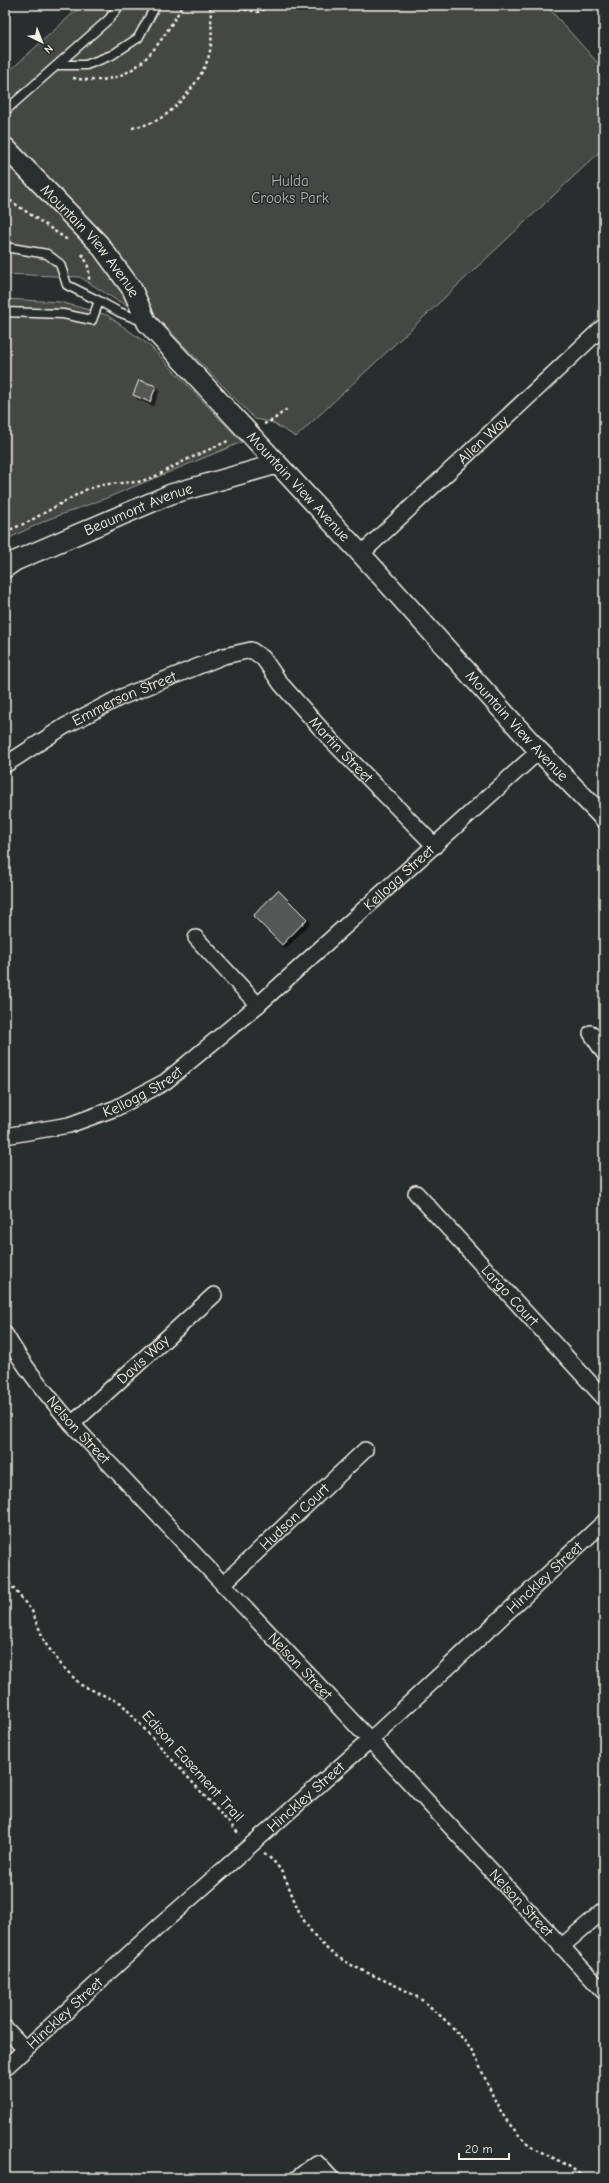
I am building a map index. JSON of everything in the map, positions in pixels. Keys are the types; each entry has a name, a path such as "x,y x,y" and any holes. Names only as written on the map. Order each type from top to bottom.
{"street":[{"name":"Mountain View Avenue","path":"5,147 99,244 132,289 147,323 361,554 539,751 604,818"},
{"name":"Allen Way","path":"361,554 604,326"},
{"name":"Beaumont Avenue","path":"5,568 15,562 171,494 277,464"},
{"name":"Emmerson Street","path":"5,765 65,726 119,698 224,656 251,650"},
{"name":"Martin Street","path":"251,650 263,658 281,684 332,740 435,846"},
{"name":"Kellogg Street","path":"5,1136 69,1125 116,1108 165,1082 258,1005 539,751"},
{"path":"196,938 258,1005"},
{"path":"591,1033 604,1053"},
{"name":"Largo Court","path":"416,1193 604,1398"},
{"name":"Davis Way","path":"72,1424 214,1295"},
{"name":"Nelson Street","path":"5,1334 17,1354 42,1389 72,1424 370,1740 604,1992"},
{"name":"Hudson Court","path":"223,1584 365,1450"},
{"name":"Hinckley Street","path":"5,2068 157,1928 370,1740 604,1522"},
{"path":"561,1947 604,1910"},
{"path":"5,2028 25,2049"},
{"path":"297,2178 317,2163 331,2178"}],"lane":[{"path":"5,111 109,19 120,5"},
{"path":"58,65 86,65 112,55 138,38 156,5"},
{"path":"5,247 47,254 60,264 67,284 119,312 147,323"},
{"path":"5,312 63,314 92,320 98,301"}],"path":[{"path":"132,128 145,126 159,119 180,102 199,77 210,53 212,28 210,5"},
{"path":"221,5 258,12 270,6"},
{"path":"5,197 73,243"},
{"path":"79,249 89,270 90,278 88,284 95,286"},
{"path":"5,532 28,522 87,489 106,484 138,482 154,477 186,460 228,441"},
{"name":"Edison Easement Trail","path":"5,1578 32,1611 45,1643 63,1667 82,1685 121,1704 250,1846 271,1857 283,1873 299,1910 310,1929 324,1946 338,1957 402,1988 426,2004 449,2024 469,2047 502,2115 513,2128 533,2147 583,2178"}],"green space":[{"name":"Hulda Crooks Park","path":"82,5 546,5 604,70 604,148 296,437 271,422 255,419 159,320 116,300 80,277 5,274 5,75"},
{"path":"5,299 60,302 107,315 149,345 242,442 104,499 49,519 5,540"}],"building":[{"path":"139,380 156,386 150,402 133,395"},
{"path":"278,890 307,919 282,945 253,916"}]}
